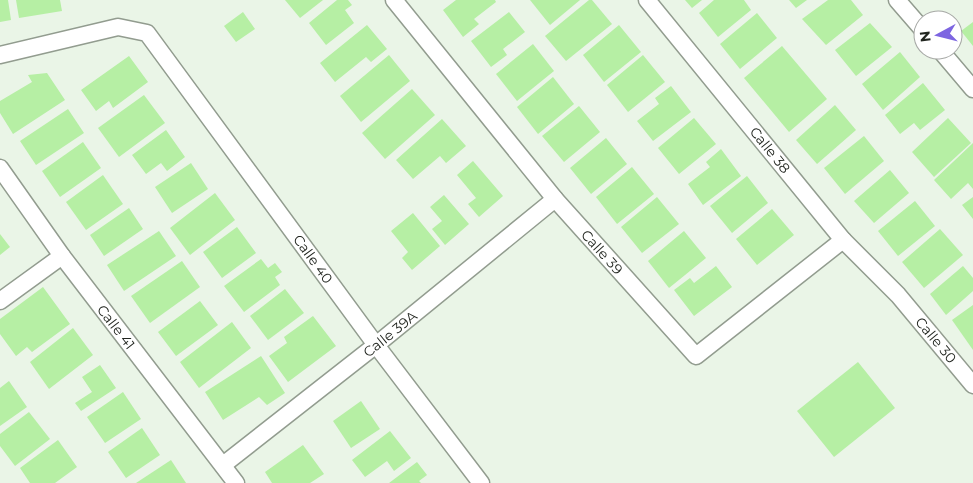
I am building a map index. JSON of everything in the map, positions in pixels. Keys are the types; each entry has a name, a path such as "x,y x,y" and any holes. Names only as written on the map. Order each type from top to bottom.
{"street":[{"name":"Calle 39","path":"394,0 555,199 696,356 842,240"},
{"name":"Calle 38","path":"647,0 842,240 898,295"},
{"path":"897,0 913,18"},
{"name":"Calle 40","path":"0,55 118,27 147,33 376,345 481,483"},
{"path":"948,60 973,89"},
{"name":"Calle 41","path":"0,168 62,256 236,483"},
{"name":"Calle 39A","path":"223,465 376,345 555,199"},
{"path":"0,302 62,256"},
{"name":"Calle 30","path":"898,295 973,385"}],"building":[{"path":"0,0 8,0 11,20 0,22"},
{"path":"16,0 60,0 62,11 19,18"},
{"path":"285,0 323,0 300,18"},
{"path":"337,0 348,0 352,5 345,10 354,23 326,45 309,23"},
{"path":"456,0 495,0 496,2 474,19 479,24 463,37 443,10"},
{"path":"530,0 580,0 550,25"},
{"path":"589,0 592,0 612,24 566,61 545,36"},
{"path":"685,0 702,0 692,8"},
{"path":"714,0 744,0 751,10 718,37 699,13"},
{"path":"789,0 807,0 796,8"},
{"path":"828,0 851,0 863,15 826,45 802,19"},
{"path":"243,12 255,29 236,42 224,26"},
{"path":"509,12 525,32 503,49 507,55 491,67 471,41"},
{"path":"757,13 777,38 740,69 720,44"},
{"path":"973,22 973,46 963,34 963,30"},
{"path":"870,23 892,47 856,76 835,50"},
{"path":"367,25 387,49 371,62 366,57 335,82 320,63"},
{"path":"619,25 641,52 604,82 583,55"},
{"path":"533,44 554,71 517,101 496,74"},
{"path":"782,46 827,99 789,132 744,78"},
{"path":"900,52 920,77 883,110 862,84"},
{"path":"389,55 410,81 361,122 340,96"},
{"path":"643,55 665,82 628,112 607,85"},
{"path":"129,56 148,82 113,108 109,101 96,111 81,90"},
{"path":"47,73 65,100 13,134 0,113 0,101 32,82 28,75"},
{"path":"553,77 574,104 538,134 517,107"},
{"path":"923,83 945,110 920,130 914,123 900,134 885,115"},
{"path":"671,86 691,112 653,141 637,121 659,104 655,98"},
{"path":"412,89 435,115 385,159 362,133"},
{"path":"144,95 165,123 119,157 98,128"},
{"path":"835,105 856,130 817,164 796,140"},
{"path":"579,106 600,132 564,162 542,136"},
{"path":"68,109 84,133 36,165 20,141"},
{"path":"694,118 716,144 679,174 658,148"},
{"path":"948,118 971,143 934,177 912,152"},
{"path":"442,119 466,146 446,163 440,156 413,179 396,160"},
{"path":"166,130 185,157 167,171 161,163 146,174 132,155"},
{"path":"864,136 884,161 845,194 824,168"},
{"path":"606,138 627,164 591,194 570,168"},
{"path":"83,142 101,168 60,197 42,171"},
{"path":"973,143 973,189 968,183 951,199 934,180"},
{"path":"721,149 741,176 703,205 688,184 710,167 706,162"},
{"path":"473,161 503,196 479,217 468,204 476,198 457,175"},
{"path":"191,163 208,189 172,213 155,187"},
{"path":"632,167 654,194 617,224 596,197"},
{"path":"890,170 909,193 874,223 854,201"},
{"path":"103,175 123,204 86,230 66,202"},
{"path":"747,176 768,203 732,233 710,206"},
{"path":"215,193 235,220 190,255 170,228"},
{"path":"444,195 469,224 445,245 432,229 442,221 430,207"},
{"path":"657,197 679,224 642,253 621,227"},
{"path":"973,197 973,219 962,205"},
{"path":"915,201 935,226 898,256 878,231"},
{"path":"129,208 143,229 104,256 90,235"},
{"path":"772,209 794,235 757,265 736,239"},
{"path":"413,213 440,246 412,270 402,258 408,252 391,231"},
{"path":"237,227 256,253 222,278 203,252"},
{"path":"940,229 963,255 924,288 902,262"},
{"path":"159,231 176,256 124,291 107,265"},
{"path":"684,231 706,258 669,288 648,261"},
{"path":"0,234 10,247 0,255"},
{"path":"261,259 268,268 275,263 282,272 275,277 280,285 244,312 224,286"},
{"path":"182,261 200,287 150,323 131,296"},
{"path":"716,266 732,287 694,316 674,290 690,278 694,283"},
{"path":"963,266 973,278 973,291 946,315 930,294"},
{"path":"43,287 70,324 32,352 27,347 16,356 0,334 0,319"},
{"path":"285,289 304,313 268,340 250,316"},
{"path":"200,301 218,325 176,356 158,332"},
{"path":"973,305 973,350 952,320"},
{"path":"313,316 336,346 288,382 269,356 287,343 284,337"},
{"path":"232,322 251,348 199,388 180,362"},
{"path":"73,328 93,355 49,389 30,362"},
{"path":"261,356 285,393 267,405 259,397 223,420 205,392"},
{"path":"858,362 895,408 834,457 797,411"},
{"path":"100,365 116,388 81,411 75,403 92,392 82,377"},
{"path":"9,381 27,407 0,426 0,388"},
{"path":"123,392 141,419 105,443 87,417"},
{"path":"361,401 380,429 351,448 333,421"},
{"path":"29,412 50,439 15,466 0,446 0,434"},
{"path":"142,428 160,455 126,478 108,452"},
{"path":"390,431 411,458 394,471 387,461 365,477 352,460"},
{"path":"58,440 77,467 55,483 30,483 20,468"},
{"path":"303,445 324,474 310,483 272,483 265,472"},
{"path":"171,460 186,483 136,483"},
{"path":"417,462 427,475 419,481 421,483 389,483"}]}
